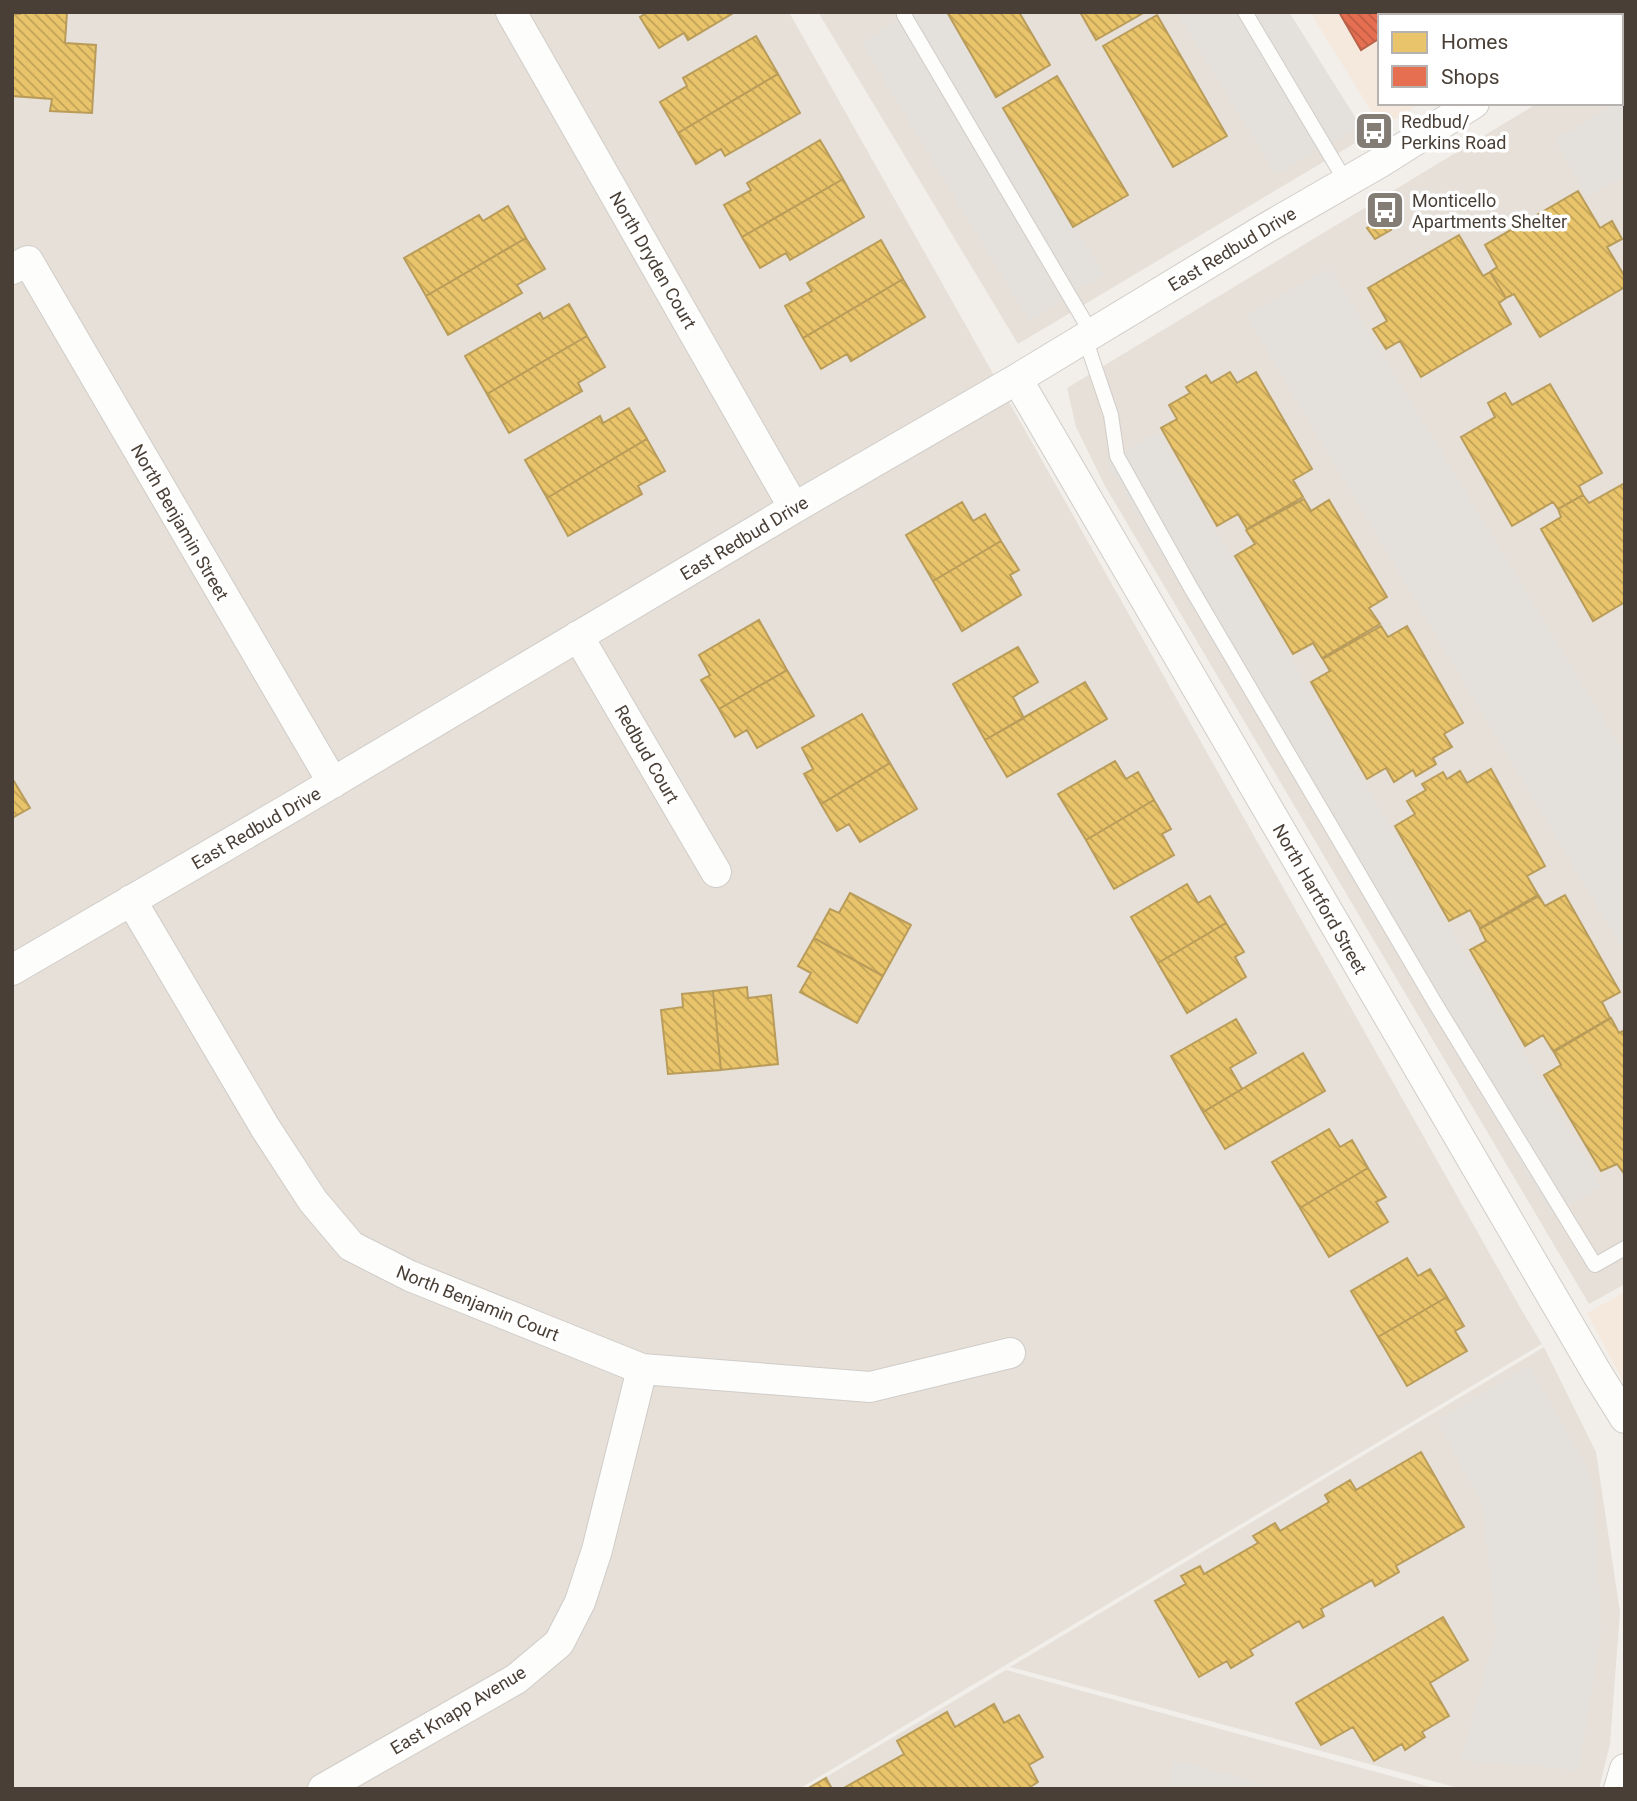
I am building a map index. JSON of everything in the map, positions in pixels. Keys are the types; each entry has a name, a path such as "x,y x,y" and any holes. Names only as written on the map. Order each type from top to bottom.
{"street":[{"name":"North Dryden Court","path":"511,12 794,508"},
{"name":"East Redbud Drive","path":"12,970 1017,379 1471,105"},
{"name":"North Benjamin Street","path":"20,265 333,783"},
{"name":"North Hartford Street","path":"1017,379 1625,1418"},
{"name":"Redbud Court","path":"578,636 716,872"},
{"name":"North Benjamin Court","path":"131,900 272,1139 313,1202 351,1246 410,1276 642,1370 870,1387 1010,1353"},
{"name":"East Knapp Avenue","path":"323,1789 516,1679 559,1643 580,1602 597,1550 642,1370"},
{"path":"1619,1789 1625,1769"}],"lane":[{"path":"1245,12 1346,182"},
{"path":"904,15 1088,336 1111,415 1117,456 1191,588 1435,1003 1595,1265 1625,1248"}],"shaded area":[{"path":"12,12 789,12 1542,1344 799,1789 12,1789"},
{"path":"818,12 1289,12 1367,136 1018,344"},
{"path":"908,12 947,12 1073,227 1104,274 1029,321 862,43"},
{"path":"1176,12 1289,12 1360,126 1276,174"},
{"path":"1310,12 1579,12 1378,14 1378,105 1419,105 1381,127"},
{"path":"1625,51 1625,1284 1589,1304 1105,486 1076,427 1067,388 1535,105 1623,105"},
{"path":"1625,98 1625,175 1587,197 1555,140 1613,105 1623,105"},
{"path":"1330,268 1625,755 1625,953 1246,315"},
{"path":"1158,432 1602,1186 1552,1215 1107,462"},
{"path":"1625,1292 1625,1385 1587,1313"},
{"path":"1544,1347 1596,1452 1620,1612 1610,1744 1599,1789 1462,1789 1010,1667"},
{"path":"1529,1366 1586,1466 1594,1489 1601,1632 1579,1770 1461,1760 1496,1632 1483,1505 1437,1421"},
{"path":"1006,1670 1438,1789 806,1789"},
{"path":"1175,1760 1280,1789 1180,1789 1168,1785"}],"building: Homes":[{"path":"67,12 65,43 96,45 92,113 50,111 52,99 12,96 12,14"},
{"path":"648,12 735,12 688,40 684,33 659,48 640,17"},
{"path":"947,12 1019,12 1050,65 996,97"},
{"path":"1080,12 1145,12 1096,40"},
{"path":"1157,15 1227,136 1173,167 1103,46"},
{"path":"756,36 778,74 678,133 660,102 687,86 683,78"},
{"path":"778,74 800,113 725,156 721,149 696,164 678,133"},
{"path":"1057,76 1128,195 1073,227 1003,108"},
{"path":"820,140 843,179 742,237 724,205 751,190 747,183"},
{"path":"843,179 864,217 790,260 786,253 760,268 742,237"},
{"path":"1578,191 1600,228 1612,221 1622,239 1607,247 1625,277 1625,287 1540,337 1514,294 1506,298 1490,272 1497,267 1485,245"},
{"path":"508,206 526,238 426,296 404,258 479,215 483,221"},
{"path":"1384,218 1391,230 1375,239 1367,228"},
{"path":"1459,235 1483,276 1490,272 1506,298 1499,303 1511,324 1421,377 1400,341 1386,349 1373,329 1387,321 1368,288"},
{"path":"526,238 545,269 517,285 522,293 448,335 426,296"},
{"path":"881,240 903,279 803,338 785,306 812,291 807,283"},
{"path":"903,279 925,317 851,361 847,354 821,369 803,338"},
{"path":"569,304 587,336 487,394 465,356 540,313 543,319"},
{"path":"587,336 605,367 578,383 582,391 509,433 487,394"},
{"path":"1230,372 1237,383 1256,372 1312,469 1293,480 1303,497 1247,529 1238,514 1217,526 1161,428 1177,419 1169,405 1190,393 1186,387 1206,375 1211,383"},
{"path":"1550,384 1602,473 1579,486 1583,495 1558,509 1553,502 1512,526 1461,437 1495,417 1488,403 1505,393 1512,405"},
{"path":"629,408 647,439 547,498 525,460 600,416 603,423"},
{"path":"647,439 665,471 638,486 642,494 568,536 547,498"},
{"path":"1625,483 1625,602 1593,621 1541,529 1561,517 1558,509 1583,495 1589,503"},
{"path":"1304,499 1311,511 1329,500 1387,597 1369,608 1380,624 1322,658 1313,643 1293,654 1235,556 1255,544 1246,530"},
{"path":"962,502 973,521 985,514 1001,541 933,581 906,535"},
{"path":"1001,541 1019,570 1010,575 1021,595 962,631 933,581"},
{"path":"759,620 787,670 719,709 701,680 710,675 699,655"},
{"path":"1381,626 1388,637 1407,626 1463,723 1444,734 1452,747 1433,758 1436,764 1416,776 1413,770 1394,782 1386,768 1367,779 1311,682 1330,671 1323,659"},
{"path":"1018,647 1038,682 1013,697 1024,718 985,740 953,684"},
{"path":"787,670 814,716 757,748 747,730 735,737 719,709"},
{"path":"1085,682 1107,719 1007,777 985,740"},
{"path":"862,714 890,763 821,804 804,774 813,769 802,748"},
{"path":"1115,761 1126,779 1138,772 1154,800 1086,840 1058,794"},
{"path":"890,763 917,809 860,842 849,824 837,831 821,804"},
{"path":"1491,769 1545,866 1527,876 1538,895 1480,928 1470,910 1449,921 1395,826 1415,814 1407,801 1426,790 1422,784 1443,772 1447,779 1460,771 1467,783"},
{"path":"12,778 30,808 12,818"},
{"path":"1154,800 1171,829 1162,834 1174,855 1114,889 1086,840"},
{"path":"1187,884 1198,903 1210,896 1226,923 1158,963 1131,917"},
{"path":"850,893 911,925 883,976 814,938 830,909 839,913"},
{"path":"1565,895 1620,992 1602,1002 1610,1018 1553,1051 1543,1035 1525,1046 1470,950 1486,941 1480,929 1539,896 1545,906"},
{"path":"1226,923 1244,952 1235,957 1246,977 1187,1013 1158,963"},
{"path":"814,938 883,976 857,1023 800,992 811,973 798,966"},
{"path":"747,987 748,998 771,995 778,1064 721,1070 713,991"},
{"path":"713,991 721,1070 668,1074 661,1010 683,1007 682,994"},
{"path":"1611,1018 1619,1033 1625,1030 1625,1175 1617,1164 1601,1171 1544,1075 1561,1065 1554,1052"},
{"path":"1236,1019 1256,1053 1230,1068 1242,1089 1203,1112 1171,1056"},
{"path":"1303,1053 1325,1091 1225,1149 1203,1112"},
{"path":"1329,1129 1340,1147 1352,1140 1368,1168 1300,1208 1272,1162"},
{"path":"1368,1168 1386,1197 1376,1202 1388,1222 1329,1257 1300,1208"},
{"path":"1407,1258 1418,1276 1430,1269 1447,1297 1378,1337 1351,1291"},
{"path":"1447,1297 1464,1326 1455,1331 1467,1351 1407,1386 1378,1337"},
{"path":"1421,1452 1464,1527 1396,1566 1399,1572 1375,1586 1372,1580 1321,1609 1324,1616 1303,1628 1299,1621 1250,1650 1253,1655 1231,1668 1227,1661 1199,1677 1155,1601 1186,1584 1181,1576 1200,1566 1204,1574 1258,1543 1253,1536 1275,1523 1280,1531 1329,1502 1325,1495 1350,1480 1356,1490"},
{"path":"1443,1617 1468,1660 1430,1683 1449,1716 1422,1732 1425,1737 1405,1750 1402,1744 1374,1761 1353,1727 1321,1745 1296,1703"},
{"path":"994,1704 1004,1723 1019,1715 1043,1757 1029,1765 1038,1782 1027,1789 842,1789 904,1754 897,1741 947,1712 955,1727"},
{"path":"826,1778 832,1789 807,1789"}],"building: Shops":[{"path":"1339,12 1424,12 1378,14 1378,39 1361,50"}],"place":[{"name":"Redbud/ Perkins Road","path":"1374,131"},
{"name":"Monticello Apartments Shelter","path":"1385,210"}]}
